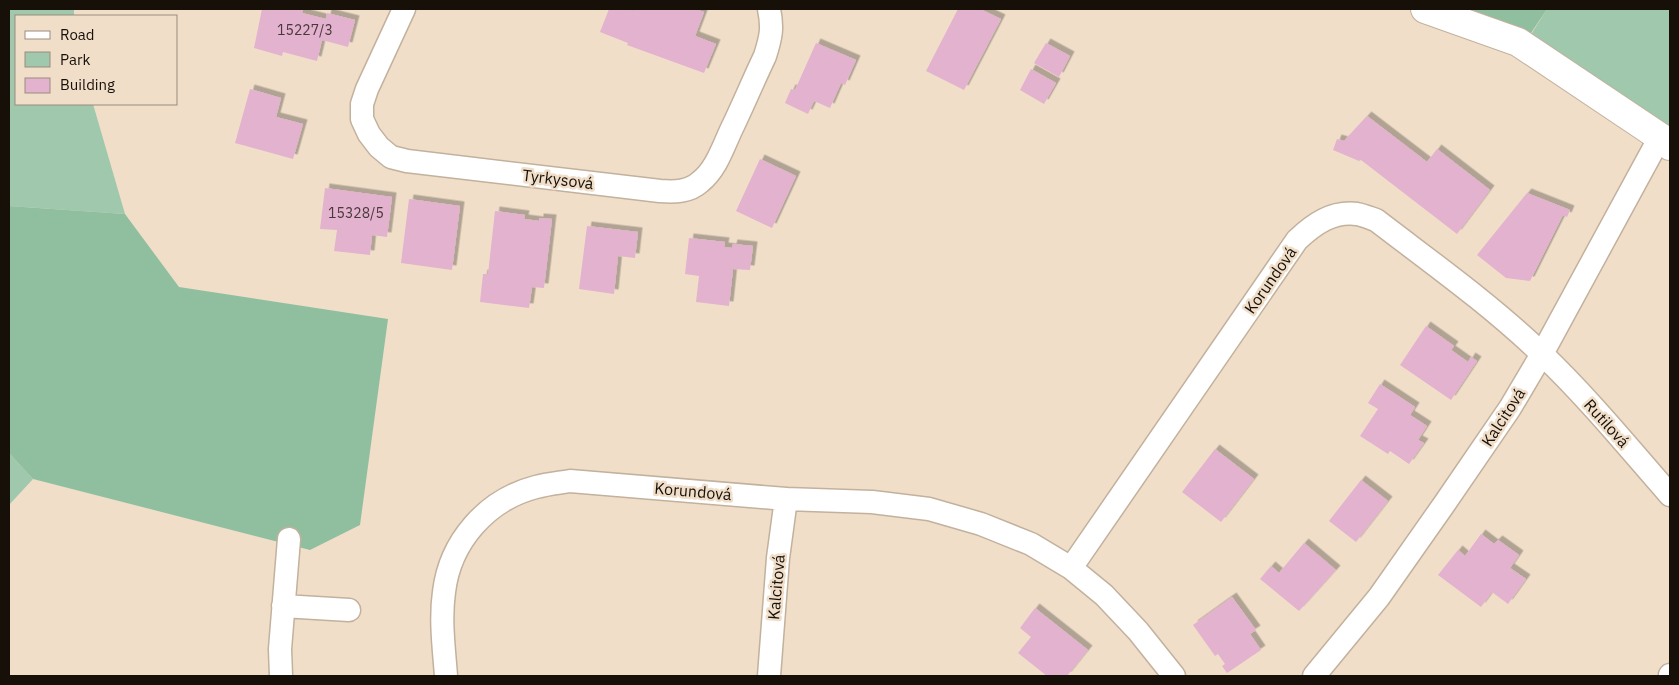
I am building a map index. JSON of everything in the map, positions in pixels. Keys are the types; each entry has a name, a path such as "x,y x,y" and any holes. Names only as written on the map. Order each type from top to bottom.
{"street":[{"name":"Tyrkysová","path":"404,9 362,104 362,119 369,134 379,147 391,157 427,164 676,192 690,188 700,182 710,172 765,56 771,39 772,25 769,9"},
{"path":"1425,9 1518,42 1665,142"},
{"name":"Kalcitová","path":"1314,676 1379,596 1510,408 1665,142"},
{"name":"Korundová","path":"1070,568 1298,240 1313,225 1327,218 1334,215 1357,214 1376,220 1486,303 1542,354"},
{"name":"Rutilová","path":"1542,354 1584,397 1670,495"},
{"name":"Korundová","path":"446,676 443,634 444,592 451,559 469,528 500,501 535,487 570,481 786,499 872,502 929,509 981,524 1031,544 1070,568 1104,595 1138,631 1174,676"},
{"name":"Kalcitová","path":"769,676 778,566 786,499"},
{"path":"281,676 280,649 289,539"},
{"path":"283,606 349,610"}],"green space":[{"path":"9,9 74,9 74,15 15,15 15,105 93,105 125,214 9,206"},
{"path":"1470,9 1547,9 1529,36"},
{"path":"1547,9 1670,9 1670,132 1530,36"},
{"path":"9,206 125,214 179,287 388,319 360,525 310,550 33,479 9,453"},
{"path":"9,453 33,479 9,505"}],"building":[{"path":"262,9 303,9 302,13 326,19 327,13 355,20 348,47 322,40 317,61 283,52 282,56 254,48"},
{"path":"609,9 633,11 634,9 695,9 704,12 695,36 716,44 704,73 627,45 628,43 600,32"},
{"path":"958,9 980,9 1001,19 964,90 926,71"},
{"path":"816,43 856,60 845,85 841,83 830,108 814,101 808,114 785,103 791,89 795,90"},
{"path":"1046,43 1070,56 1059,77 1034,63"},
{"path":"1031,69 1056,83 1044,104 1020,90"},
{"path":"250,89 281,98 276,117 303,124 293,159 235,143"},
{"path":"1367,116 1427,162 1437,149 1490,190 1457,234 1361,160 1359,161 1333,150 1337,139 1344,141"},
{"path":"760,159 796,176 772,228 736,211"},
{"path":"325,188 392,197 387,237 372,235 370,255 334,251 337,230 320,229"},
{"path":"1527,193 1570,210 1567,217 1563,215 1530,281 1506,278 1477,255"},
{"path":"409,199 460,206 452,270 401,263"},
{"path":"495,211 525,215 524,219 539,221 539,218 552,219 544,288 532,287 529,308 480,302 483,274 488,274"},
{"path":"587,226 638,232 635,258 618,256 614,294 579,289"},
{"path":"689,238 725,242 724,247 732,248 733,244 753,246 750,270 733,269 729,306 696,302 699,276 685,274"},
{"path":"1426,326 1454,346 1451,350 1468,362 1471,357 1477,361 1451,400 1400,365"},
{"path":"1380,384 1415,407 1410,415 1427,426 1418,440 1424,443 1409,464 1390,451 1388,454 1360,436 1378,409 1368,403"},
{"path":"1215,449 1254,479 1221,522 1182,492"},
{"path":"1361,480 1388,501 1356,542 1329,521"},
{"path":"1481,534 1494,544 1498,540 1519,555 1510,568 1526,579 1508,604 1492,592 1481,607 1438,575 1458,550 1465,556"},
{"path":"1304,543 1336,570 1299,611 1260,579 1271,566 1279,573"},
{"path":"1232,597 1256,630 1250,634 1261,650 1227,673 1222,666 1225,664 1218,654 1215,656 1193,625"},
{"path":"1035,608 1088,650 1067,676 1047,676 1018,653 1031,637 1020,628"}]}
